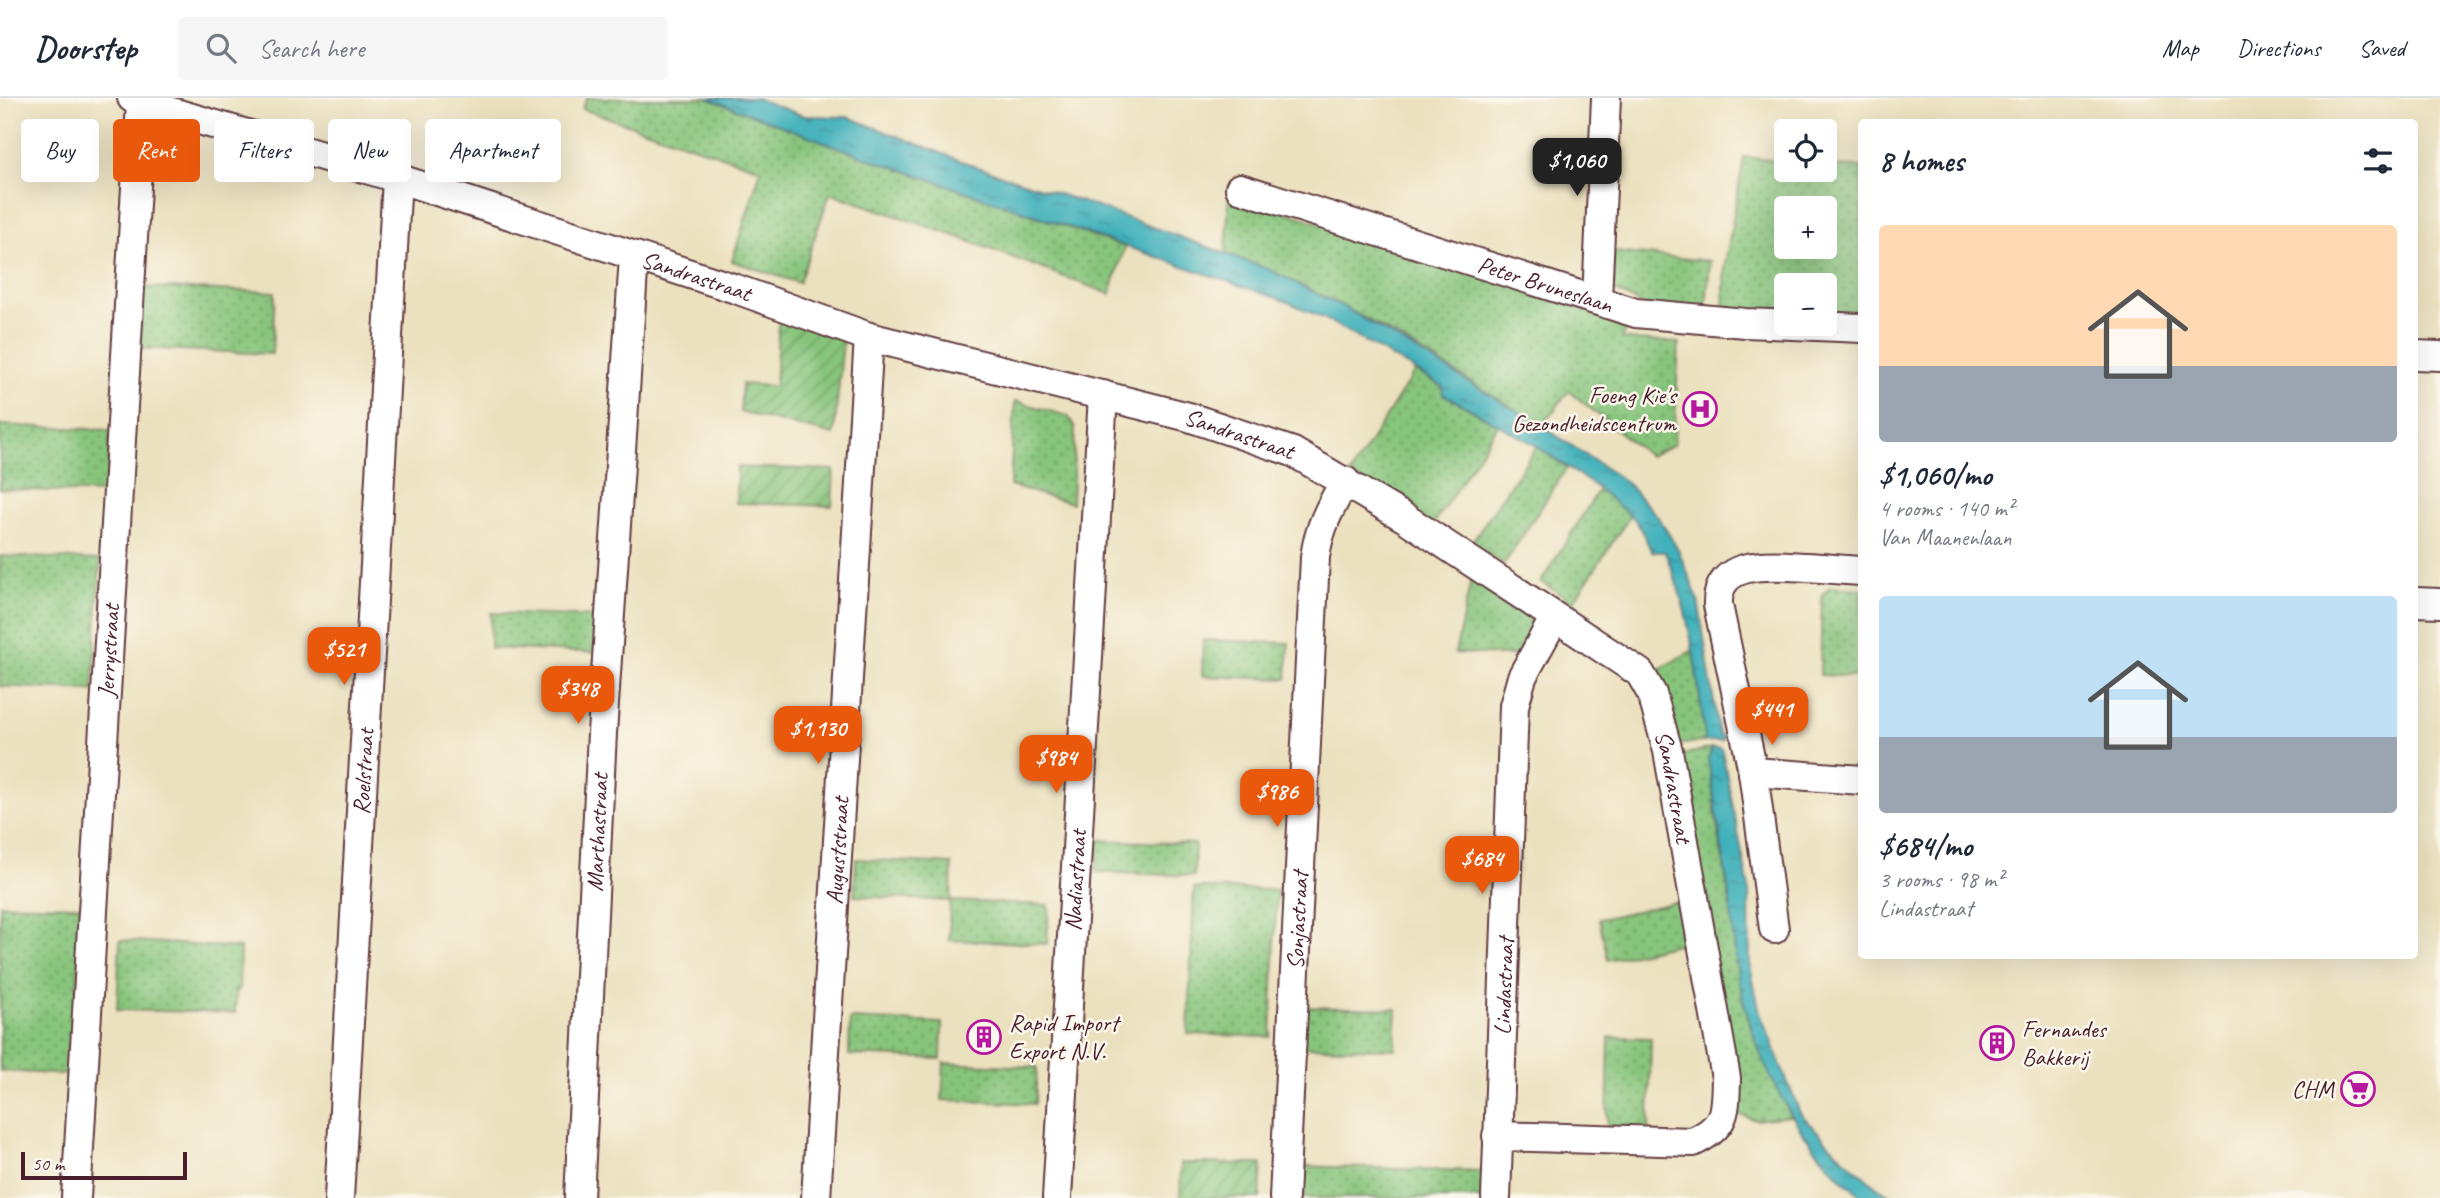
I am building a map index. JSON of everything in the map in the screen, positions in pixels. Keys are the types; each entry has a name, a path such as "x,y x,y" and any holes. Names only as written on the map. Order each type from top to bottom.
{"street":[{"path":"1597,300 1606,98"},
{"name":"Sandrastraat","path":"136,100 328,157"},
{"name":"Jerrystraat","path":"76,1198 136,100"},
{"name":"Roelstraat","path":"339,1198 397,182"},
{"name":"Sandrastraat","path":"409,182 736,289 869,337 1189,417 1293,452 1345,481 1640,673 1652,694 1668,751 1726,1077 1725,1112 1712,1133 1693,1142 1497,1136"},
{"name":"Peter Bruneslaan","path":"1240,188 1636,313 1745,323 1858,328"},
{"name":"Marthastraat","path":"579,1198 602,733 634,257"},
{"name":"Auguststraat","path":"817,1198 869,337"},
{"path":"2418,355 2440,356"},
{"name":"Nadiastraat","path":"1057,1198 1103,395"},
{"name":"Sonjastraat","path":"1284,1198 1315,557 1318,535 1325,516 1345,481"},
{"path":"1774,929 1753,772 1718,594 1723,582 1748,567 1766,565 1858,571"},
{"path":"2418,603 2440,603"},
{"name":"Lindastraat","path":"1496,1198 1514,706 1522,677 1555,617"},
{"path":"1753,772 1858,780"}],"green space":[{"path":"587,98 707,98 865,157 1125,247 1110,294 830,193 799,283 732,261 761,169 582,109"},
{"path":"1744,157 1774,160 1774,182 1837,182 1837,166 1858,167 1858,320 1837,319 1837,273 1774,273 1774,315 1723,311 1725,264"},
{"path":"1229,194 1628,322 1622,339 1679,343 1674,445 1649,456 1569,391 1542,426 1349,310 1268,270 1226,254"},
{"path":"1614,252 1710,261 1706,310 1643,305 1613,290"},
{"path":"139,287 275,292 272,354 136,348"},
{"path":"779,317 843,341 834,435 740,412 742,384 775,386"},
{"path":"1415,371 1443,387 1443,394 1498,425 1433,525 1350,474"},
{"path":"1015,401 1068,416 1075,427 1072,503 1010,486"},
{"path":"0,425 110,430 107,493 0,489"},
{"path":"1537,446 1567,468 1504,564 1471,543"},
{"path":"737,467 834,470 832,506 736,503"},
{"path":"1599,489 1630,516 1573,602 1541,582"},
{"path":"0,556 100,560 93,691 0,686"},
{"path":"1472,576 1538,620 1530,656 1455,653"},
{"path":"1830,587 1858,589 1858,677 1820,675 1822,595"},
{"path":"491,613 602,617 601,653 490,648"},
{"path":"1203,640 1289,643 1287,679 1202,676"},
{"path":"1693,650 1706,738 1702,742 1673,745 1649,675"},
{"path":"1712,748 1710,751 1715,813 1751,1027 1791,1116 1756,1120 1735,1114 1677,756"},
{"path":"1098,840 1195,844 1194,876 1096,872"},
{"path":"856,859 952,864 951,901 1049,905 1047,944 949,940 950,901 854,896"},
{"path":"1194,888 1277,890 1271,1037 1188,1034"},
{"path":"1678,902 1686,942 1608,960 1599,919"},
{"path":"0,904 81,906 73,1075 0,1071"},
{"path":"120,940 240,948 239,990 236,990 235,1013 117,1010"},
{"path":"1303,1007 1397,1009 1395,1049 1302,1047"},
{"path":"850,1019 942,1023 941,1059 849,1055"},
{"path":"1609,1037 1651,1038 1649,1129 1607,1128"},
{"path":"944,1063 1037,1067 1035,1104 942,1100"},
{"path":"1181,1163 1262,1164 1260,1198 1180,1198"},
{"path":"1295,1166 1484,1171 1484,1198 1294,1198"}],"water":[{"path":"707,98 756,98 804,116 848,117 972,165 1268,269 1342,306 1542,426 1626,482 1658,517 1678,549 1698,599 1719,735 1723,736 1723,740 1702,742 1705,738 1692,644 1681,597 1665,552 1652,552 1637,522 1599,489 1537,446 1443,394 1442,386 1325,319 1288,302 865,157"},
{"path":"1712,748 1720,748 1722,751 1749,888 1750,966 1760,1013 1800,1113 1836,1151 1877,1187 1895,1198 1863,1198 1839,1176 1799,1127 1768,1072 1747,1012 1737,971 1730,901 1708,759"}],"place":[{"name":"Foeng Kie's Gezondheidscentrum","path":"1700,409"},
{"name":"Rapid Import Export N.V.","path":"984,1037"},
{"name":"Fernandes Bakkerij","path":"1997,1043"},
{"name":"CHM","path":"2358,1089"}]}
